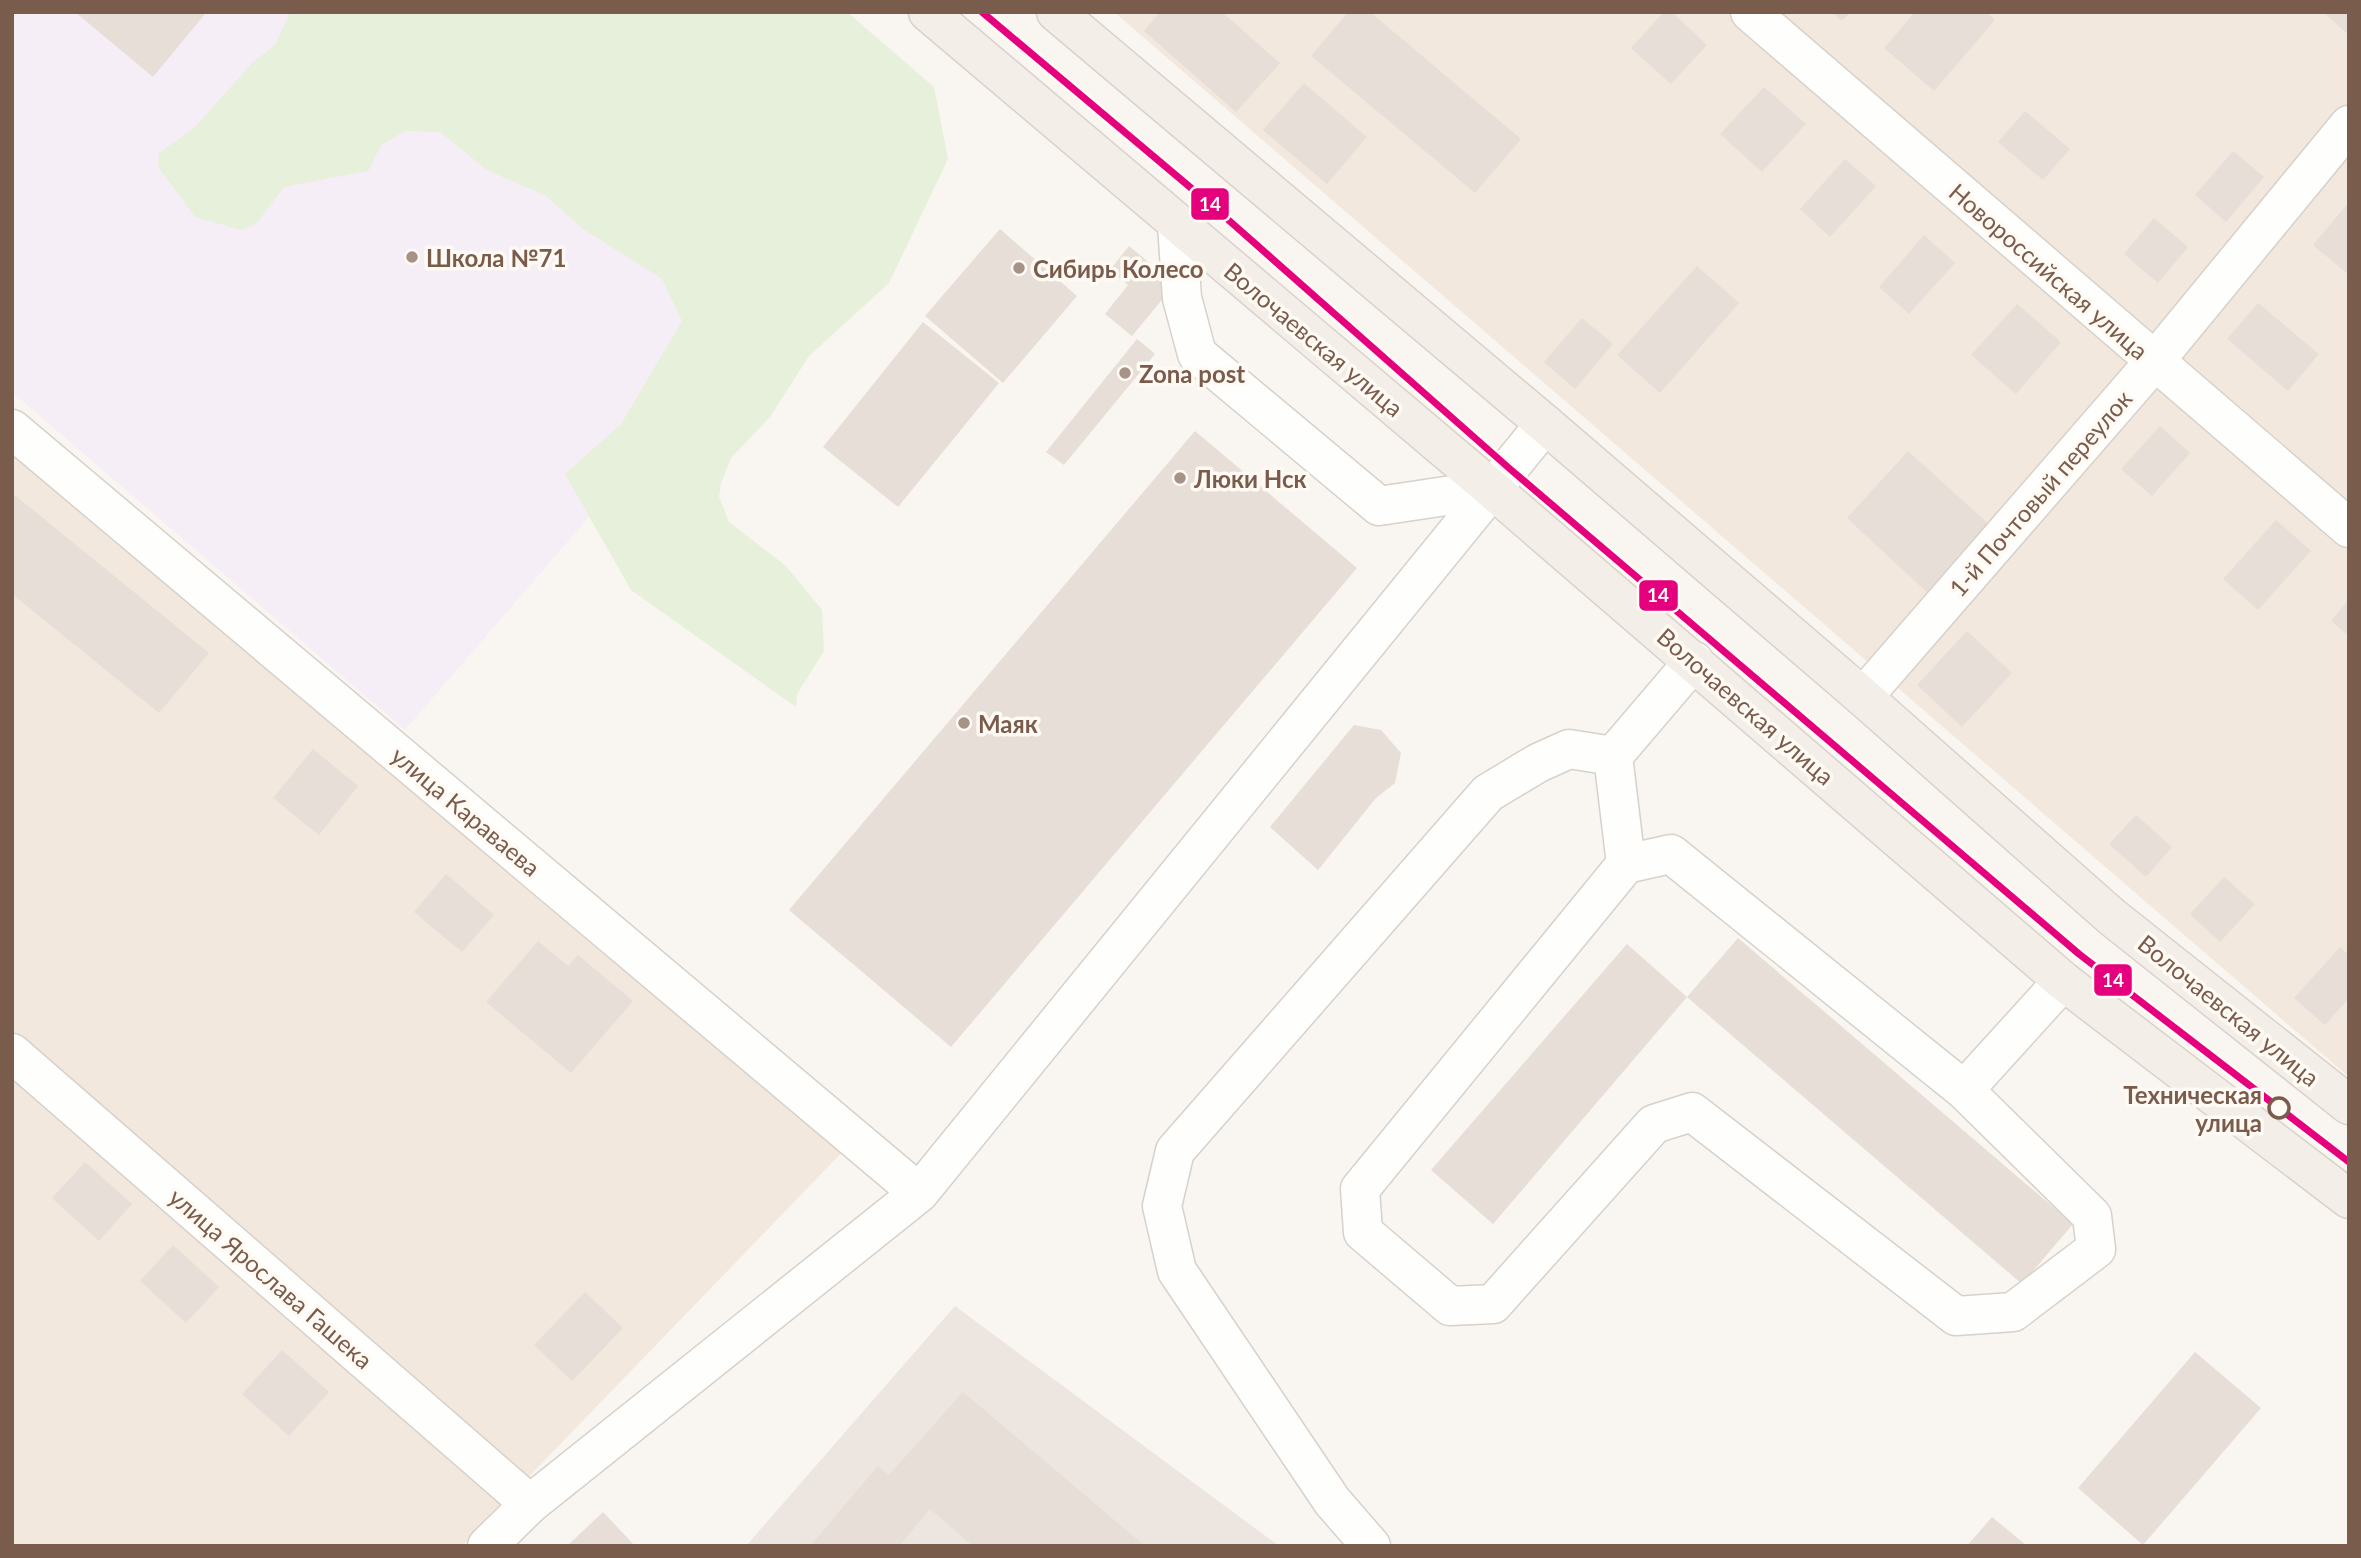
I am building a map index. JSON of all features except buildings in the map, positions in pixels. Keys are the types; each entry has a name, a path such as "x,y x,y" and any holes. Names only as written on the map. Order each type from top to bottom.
{"main road":[{"name":"Волочаевская улица","path":"928,12 1492,489 2063,981 2349,1199"},
{"name":"Волочаевская улица","path":"1059,13 1863,696 2112,917 2349,1105"}],"street":[{"name":"Новороссийская улица","path":"1750,12 2349,528"},
{"name":"1-й Почтовый переулок","path":"1863,696 2154,362 2349,125"},
{"path":"1177,225 1182,298 1197,354 1379,506 1492,489"},
{"path":"487,1546 530,1504 919,1193 1545,424"},
{"name":"улица Караваева","path":"12,429 919,1193"},
{"path":"1626,864 1613,756 1693,661"},
{"path":"1371,1546 1332,1501 1177,1271 1162,1206 1175,1151 1488,793 1538,763 1569,750 1613,756"},
{"path":"1671,854 1964,1090 2092,1216 2096,1249 2013,1312 1956,1315 1692,1112 1654,1124 1493,1304 1450,1306 1363,1232 1360,1189 1626,864 1671,854"},
{"path":"1964,1090 2063,981"},
{"name":"улица Ярослава Гашека","path":"12,1053 530,1504"}],"shaded area":[{"name":"Школа №71","path":"12,12 801,12 929,123 405,730 12,392"},
{"path":"1114,12 2349,12 2349,1077"},
{"path":"12,426 850,1144 462,1546 12,1546"},
{"path":"955,1306 1279,1546 746,1546"}],"green space":[{"path":"290,12 847,12 934,87 948,159 889,283 809,356 770,417 731,458 721,483 719,497 729,522 786,566 822,610 824,651 797,694 796,707 631,590 565,474 621,424 682,321 662,279 583,229 546,196 487,170 440,132 405,131 381,145 368,171 284,187 256,224 241,230 195,217 158,167 159,153 194,128 253,62 275,45"}],"transit line":[{"name":"14","path":"982,12 1216,209 1510,469 2079,954 2349,1162"}],"place":[{"name":"Школа №71","path":"412,257"},
{"name":"Сибирь Колесо","path":"1019,268"},
{"name":"Zona post","path":"1125,373"},
{"name":"Люки Нск","path":"1180,478"},
{"name":"Маяк","path":"964,723"},
{"name":"Техническая улица","path":"2279,1108"}]}
